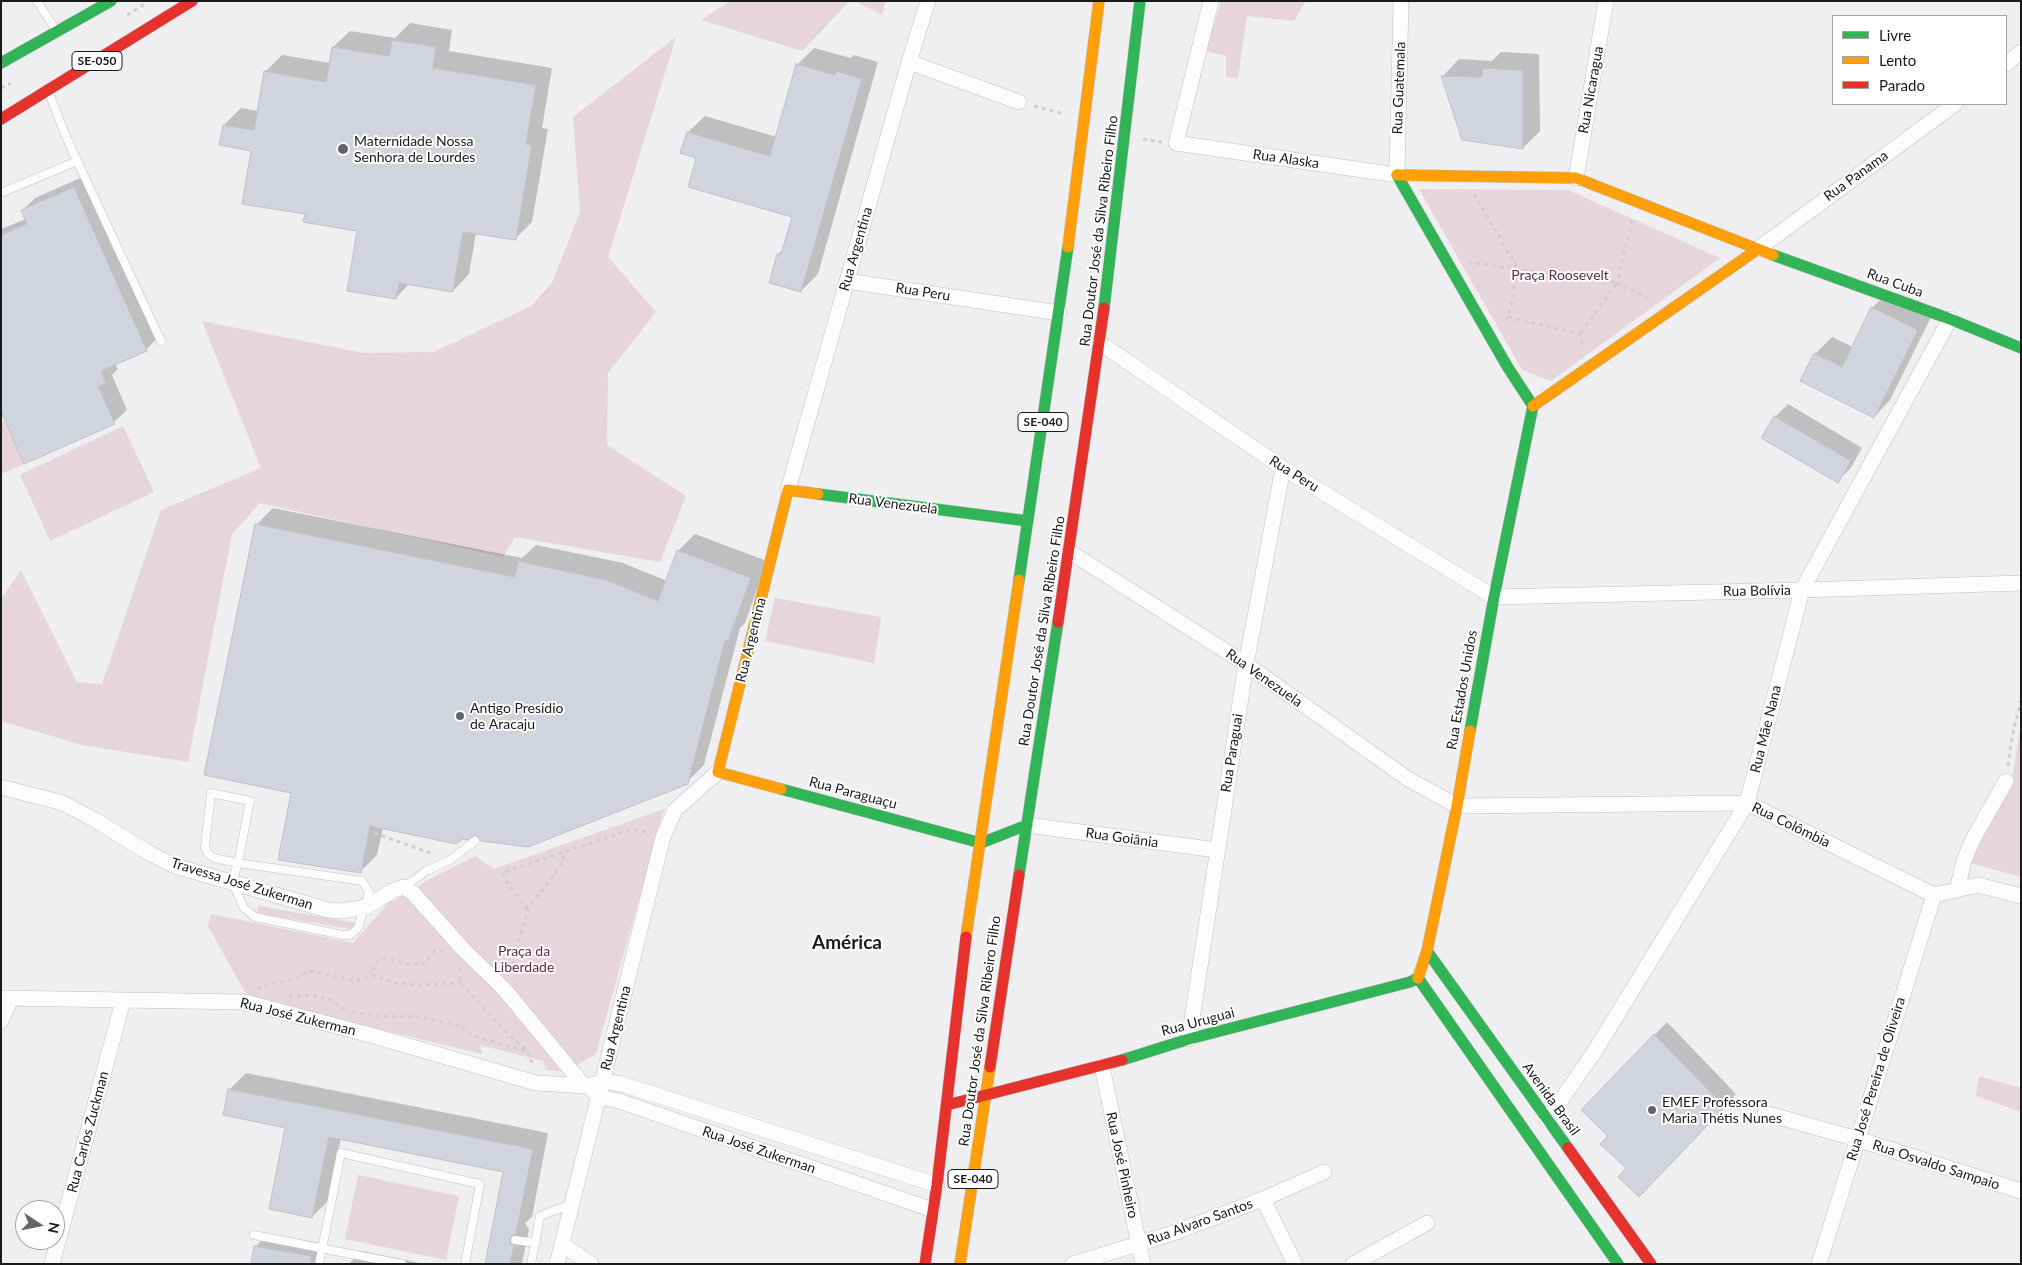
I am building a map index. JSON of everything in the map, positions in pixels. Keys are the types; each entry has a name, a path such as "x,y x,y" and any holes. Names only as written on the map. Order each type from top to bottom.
{"street":[{"path":"1,63 111,1"},
{"name":"SE-050","path":"1,119 192,1"},
{"name":"Rua Argentina","path":"557,1264 571,1204 590,1090 603,1081 663,837 675,810 718,772 788,490 928,1"},
{"name":"Rua Doutor José da Silva Ribeiro Filho","path":"925,1264 937,1185 966,940 1059,313 1098,1"},
{"name":"Rua Doutor José da Silva Ribeiro Filho","path":"960,1264 1070,552 1100,343 1140,1"},
{"path":"1176,144 1211,1"},
{"name":"Rua Guatemala","path":"1397,175 1401,1"},
{"name":"Rua Nicaragua","path":"1576,178 1606,1"},
{"path":"2007,63 2021,52"},
{"path":"909,62 1019,102"},
{"name":"Rua Panama","path":"1758,249 1953,105"},
{"name":"Rua Alaska","path":"1176,144 1397,175"},
{"path":"1397,175 1576,178"},
{"path":"1397,175 1533,406 1758,249"},
{"name":"Rua Cuba","path":"1576,178 1758,249 1950,319 2021,348"},
{"name":"Rua Peru","path":"847,281 1059,313"},
{"name":"Rua Mãe Nana","path":"1548,1120 1593,1054 1747,803 1802,590 1950,319"},
{"name":"Rua Peru","path":"1100,343 1283,468 1494,597"},
{"name":"Rua Estados Unidos","path":"1418,978 1427,951 1457,806 1494,597 1533,406"},
{"name":"Rua Paraguai","path":"1189,1039 1246,664 1283,468"},
{"name":"Rua Venezuela","path":"788,490 1028,522"},
{"name":"Rua Venezuela","path":"1070,552 1246,664 1408,779 1457,806"},
{"name":"Rua Bolívia","path":"1494,597 2021,583"},
{"name":"Rua Paraguaçu","path":"718,772 981,843"},
{"path":"1957,890 1964,861 1973,839 2006,781"},
{"name":"Travessa José Zukerman","path":"1,787 63,803 166,862 328,910 342,911 366,906 404,886"},
{"name":"Rua Colômbia","path":"1457,806 1747,803 1934,895"},
{"path":"981,843 1027,825"},
{"name":"Rua Goiânia","path":"1027,825 1217,850"},
{"path":"1934,895 1978,885 2021,896"},
{"path":"404,886 413,893 462,948 505,990 590,1090"},
{"name":"Rua José Pereira de Oliveira","path":"1819,1264 1934,895"},
{"name":"Avenida Brasil","path":"1427,951 1652,1264"},
{"path":"1418,978 1618,1264"},
{"name":"Rua Uruguai","path":"947,1105 1102,1066 1189,1039 1410,982 1418,978"},
{"path":"1,1021 6,998"},
{"name":"Rua José Zukerman","path":"6,998 245,1002 374,1036 536,1083 590,1090 933,1210"},
{"name":"Rua Carlos Zuckman","path":"52,1264 124,1001"},
{"name":"Rua José Pinheiro","path":"1102,1066 1143,1264"},
{"name":"Rua José Zukerman","path":"603,1081 622,1084 937,1185"},
{"name":"Rua Osvaldo Sampaio","path":"1765,1113 1857,1139 2021,1191"},
{"name":"Rua Alvaro Santos","path":"1073,1264 1139,1244 1262,1199 1324,1172"},
{"path":"1262,1199 1295,1264"},
{"path":"1353,1264 1427,1222"},
{"path":"562,1244 591,1264"}],"lane":[{"path":"37,1 57,32"},
{"path":"49,91 77,161 161,342"},
{"path":"1,193 77,161"},
{"path":"238,863 232,882 244,908 254,918 336,935 350,935 356,932 369,892 362,881 238,863 214,858 208,854 205,847 211,793 250,801 238,863"},
{"path":"404,886 426,871 450,860 475,840"},
{"path":"319,1264 341,1153 480,1184 465,1264"},
{"path":"531,1264 540,1216 571,1204"},
{"path":"254,1235 402,1264"},
{"path":"515,1240 536,1243"}],"path":[{"path":"1019,102 1083,120"},
{"path":"1125,137 1176,144"},
{"path":"1464,176 1518,269 1508,318 1494,342"},
{"path":"1587,368 1580,334 1617,283 1636,202"},
{"path":"1446,258 1617,283 1672,310"},
{"path":"1508,318 1580,334"},
{"path":"2006,781 2012,737 2021,700"},
{"path":"528,909 502,873 632,829 663,837"},
{"path":"374,833 450,860"},
{"path":"505,990 528,909 564,862 562,852"},
{"path":"373,976 373,969 378,961 386,958 408,964 425,963 435,951 445,950"},
{"path":"257,993 249,992 270,984 294,980 311,971 356,981 373,976 396,983 460,983"},
{"path":"466,988 511,1037 529,1052 536,1083"},
{"path":"283,996 309,995 330,999 345,1010 376,1016 420,1017 461,1026 471,1035 529,1052"}],"green space":[{"path":"730,1 850,1 802,51 701,20"},
{"path":"855,1 886,1 882,15"},
{"path":"1221,1 1306,1 1294,21 1247,16 1238,78 1226,77 1226,56 1206,51"},
{"path":"676,37 608,257 656,312 608,373 607,445 686,496 660,562 515,537 503,557 260,503 232,534 188,762 82,745 1,721 1,599 21,570 77,682 102,684 161,510 261,468 202,321 364,353 434,352 531,306 552,283 580,212 573,117"},
{"name":"Praça Roosevelt","path":"1419,189 1568,190 1720,258 1551,381 1522,370"},
{"path":"5,421 24,464 1,474 1,423"},
{"path":"123,426 154,492 50,541 20,475"},
{"path":"775,598 881,617 874,663 765,641"},
{"path":"2021,724 2021,877 1971,863 1973,850 2011,786"},
{"name":"Praça da Liberdade","path":"664,809 596,1054 565,1072 546,1070 543,1061 480,1045 482,1054 248,998 208,926 211,914 353,943 390,901 475,856 494,869"},
{"path":"259,906 358,923 355,930 256,913"},
{"path":"1979,1076 2021,1088 2021,1112 1976,1096"},
{"path":"358,1175 459,1196 446,1260 345,1239"}],"building":[{"path":"392,40 436,47 433,68 536,85 526,144 532,145 516,240 463,232 453,292 399,283 396,299 347,291 357,231 303,222 305,214 242,204 251,151 219,145 223,125 254,130 264,71 326,82 332,47 389,56"},
{"path":"796,64 835,75 836,71 862,79 801,292 769,283 777,254 781,254 792,217 688,187 696,158 680,153 687,132 770,156"},
{"path":"1483,68 1523,70 1523,149 1462,140 1441,76 1482,77"},
{"path":"74,187 147,351 101,371 106,383 98,386 115,424 24,464 1,411 1,235 27,224 21,210"},
{"path":"1871,307 1918,330 1874,418 1800,381 1814,353 1842,367"},
{"path":"1774,416 1851,461 1838,483 1761,438"},
{"name":"Antigo Presídio de Aracaju","path":"255,524 515,577 518,561 606,580 658,601 677,550 751,578 728,641 725,640 688,784 528,847 481,841 475,835 467,840 463,839 456,844 370,826 361,873 278,860 291,793 204,775"},
{"name":"EMEF Professora Maria Thétis Nunes","path":"1654,1034 1725,1107 1639,1197 1618,1177 1626,1168 1600,1144 1608,1136 1581,1110"},
{"path":"228,1089 533,1149 516,1234 512,1235 510,1239 510,1243 514,1245 510,1264 485,1264 503,1172 329,1137 312,1218 269,1209 285,1128 223,1115"},
{"path":"254,1246 311,1256 311,1264 251,1264"}],"traffic: fast":[{"path":"1,63 111,1"},
{"path":"1104,308 1140,1"},
{"path":"1397,175 1507,366 1533,406"},
{"path":"1019,580 1068,247"},
{"path":"1773,255 1950,319 2021,348"},
{"path":"1470,731 1494,597 1533,406"},
{"path":"818,494 1028,521"},
{"path":"1019,875 1058,622"},
{"path":"781,789 981,843 1027,825"},
{"path":"1427,951 1568,1148"},
{"path":"1418,978 1618,1264"},
{"path":"1122,1060 1189,1039 1410,982 1418,978"}],"traffic: slow":[{"path":"1068,247 1099,1"},
{"path":"1397,175 1576,178 1773,255"},
{"path":"1533,406 1758,249"},
{"path":"781,789 718,772 788,490 818,494"},
{"path":"966,937 1019,580"},
{"path":"1418,978 1427,951 1457,806 1470,731"},
{"path":"960,1264 990,1067"}],"traffic: jam":[{"path":"1,119 192,1"},
{"path":"1058,622 1104,308"},
{"path":"990,1067 1019,875"},
{"path":"925,1264 937,1185 966,937"},
{"path":"947,1105 1122,1060"},
{"path":"1568,1148 1651,1264"}],"place":[{"name":"Maternidade Nossa Senhora de Lourdes","path":"343,149"},
{"name":"Antigo Presídio de Aracaju","path":"460,716"},
{"name":"EMEF Professora Maria Thétis Nunes","path":"1652,1110"}],"district":[{"name":"América","path":"847,943"}]}
